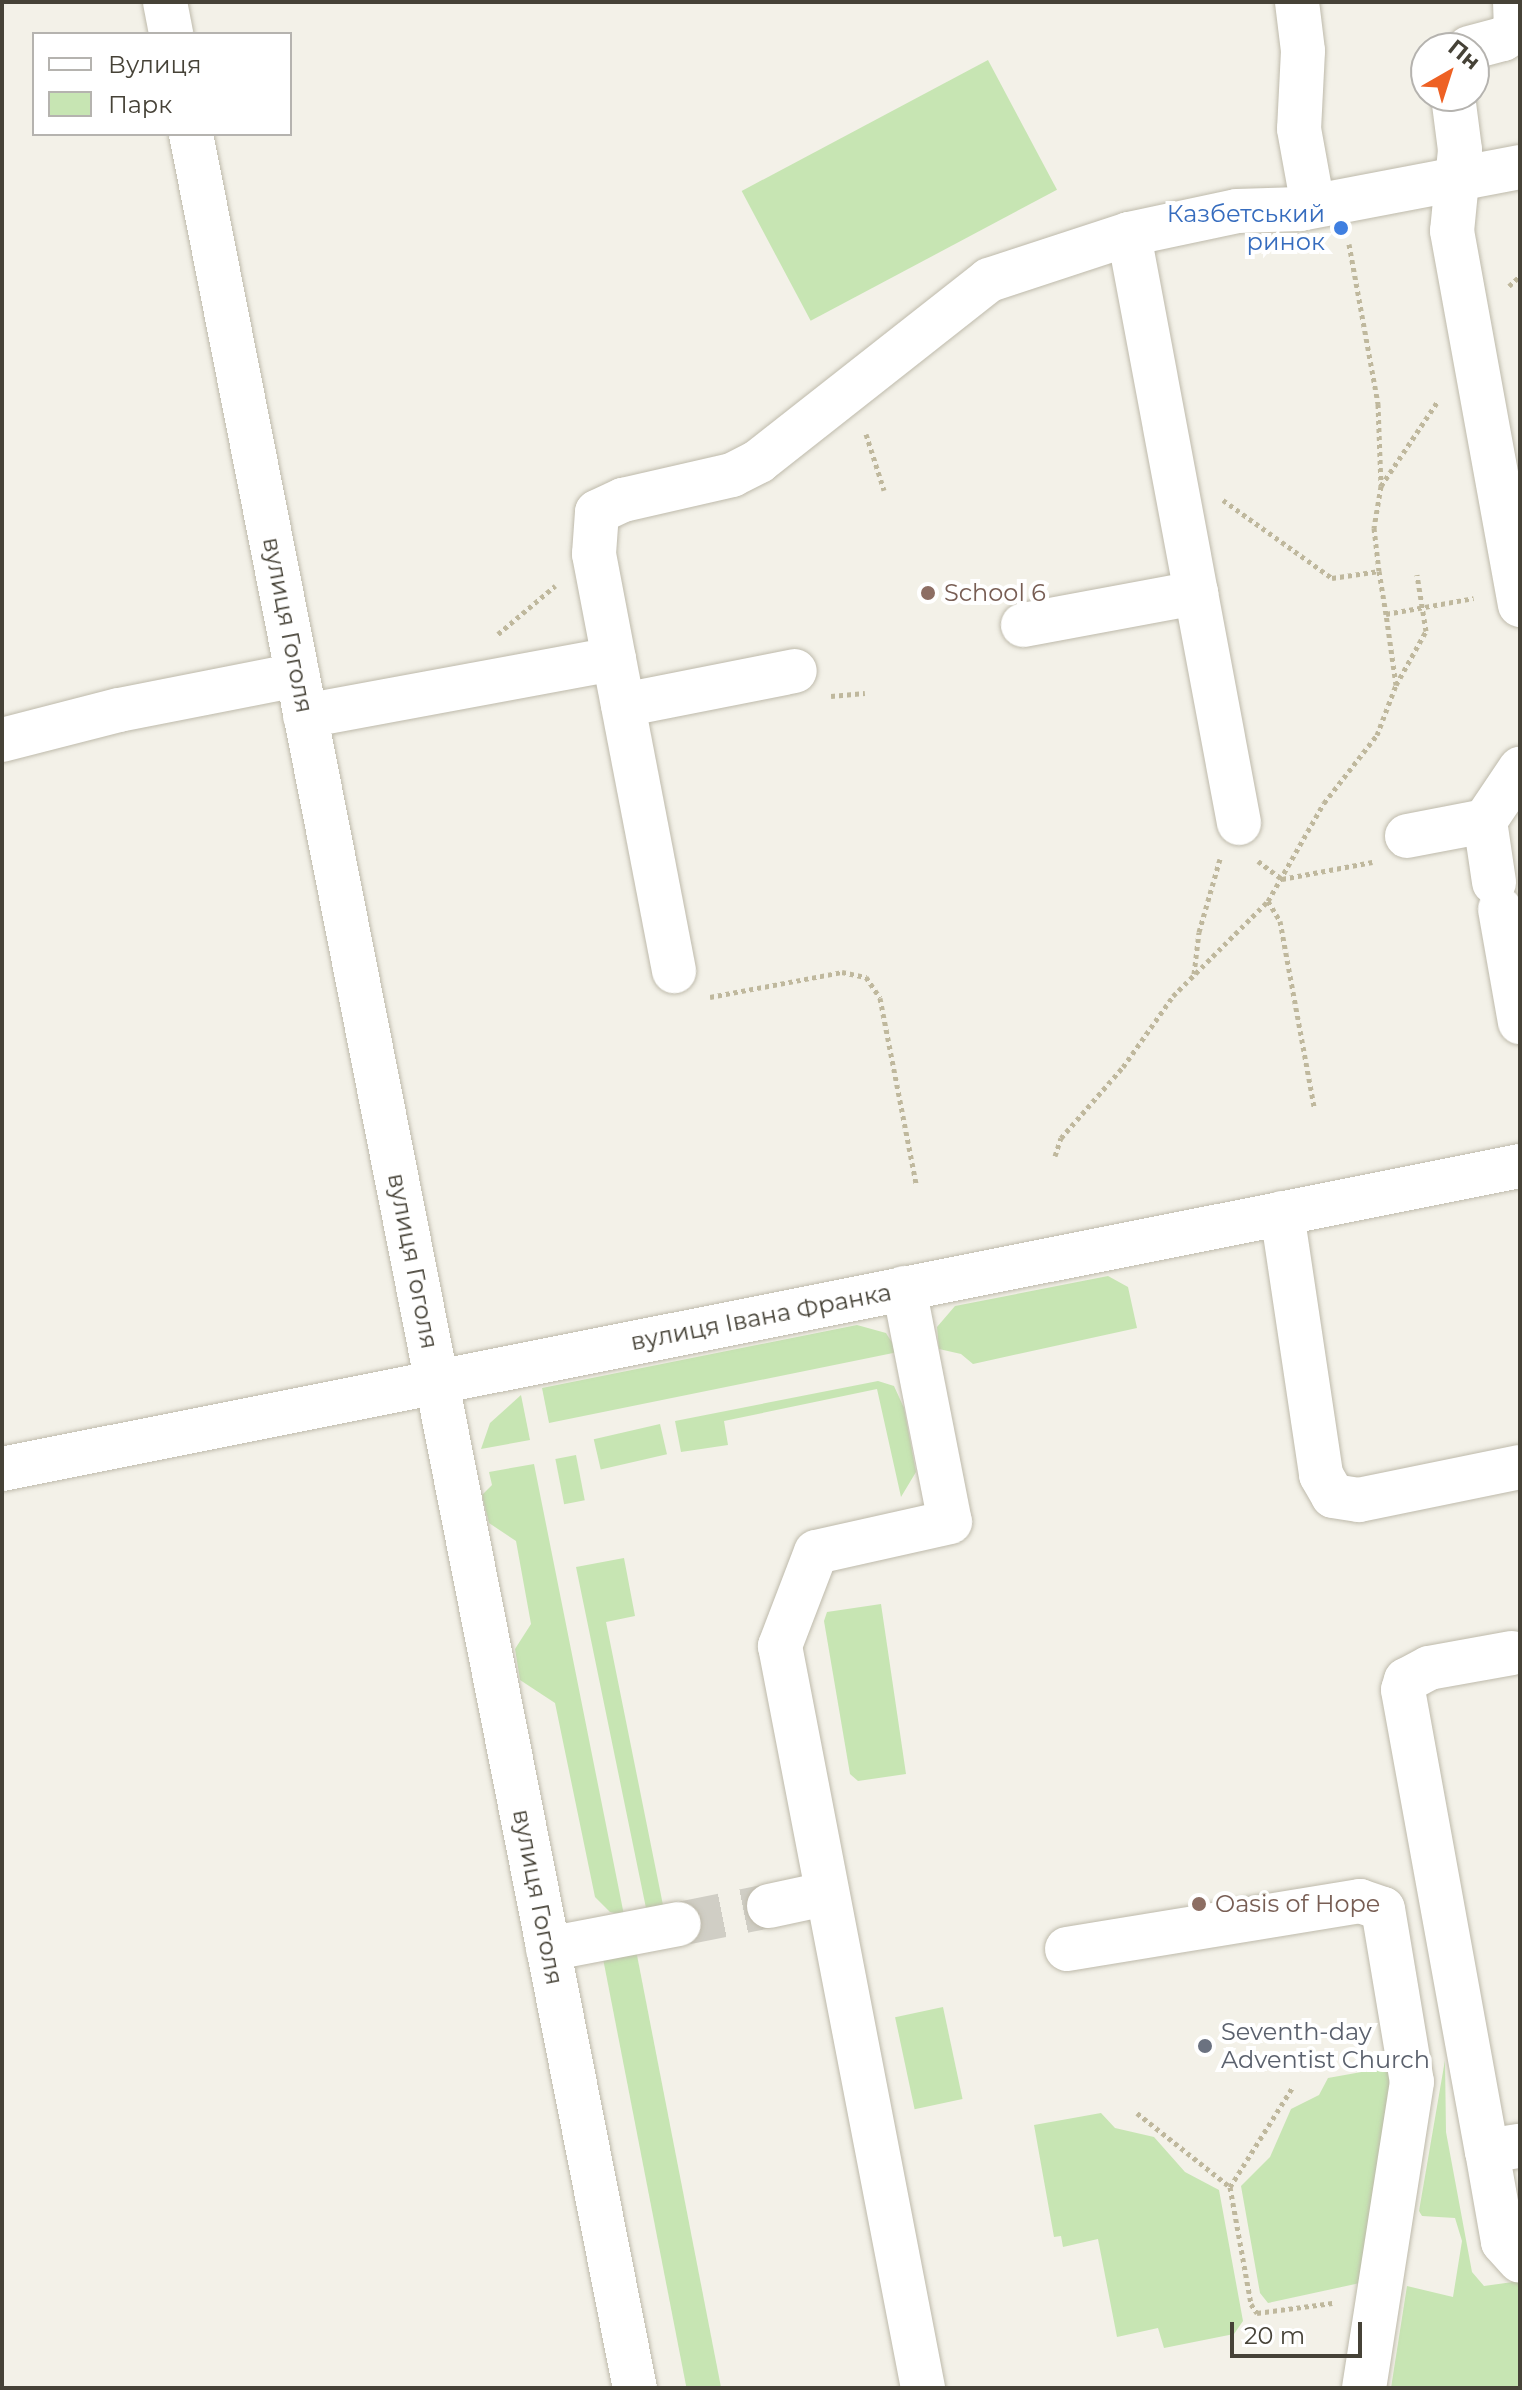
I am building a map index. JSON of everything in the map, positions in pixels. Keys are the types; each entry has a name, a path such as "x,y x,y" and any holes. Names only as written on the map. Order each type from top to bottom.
{"street":[{"path":"165,2 171,32"},
{"path":"1297,2 1303,51 1299,129 1327,203"},
{"path":"1490,42 1510,36 1518,22 1515,2"},
{"path":"1455,112 1460,150 1452,231 1519,598"},
{"name":"вулиця Гоголя","path":"191,136 635,2388"},
{"path":"674,971 594,554 594,519 603,506 745,469 974,289 1008,272 1129,234 1237,211 1327,203 1520,167"},
{"path":"1129,234 1239,823"},
{"path":"1023,625 1196,593"},
{"path":"2,740 119,710 302,695 456,688 614,659"},
{"path":"623,705 795,671"},
{"path":"1520,769 1485,821 1520,1022"},
{"path":"1407,836 1485,821"},
{"name":"вулиця Івана Франка","path":"2,1469 1520,1166"},
{"path":"1282,1213 1321,1475 1333,1496 1359,1500 1520,1467"},
{"path":"904,1288 950,1522 816,1552 780,1646 825,1894 923,2388"},
{"path":"1512,1653 1414,1673 1403,1690 1503,2149 1503,2242 1520,2261"},
{"path":"769,1906 825,1894"},
{"path":"1067,1949 1360,1901 1383,1909 1412,2082 1364,2388"},
{"path":"548,1949 679,1924"}],"path":[{"path":"1327,203 1377,395 1381,486 1374,528 1396,685"},
{"path":"1381,486 1445,391"},
{"path":"1171,463 1332,578 1379,571"},
{"path":"880,468 884,490"},
{"path":"456,688 461,664 594,554"},
{"path":"1055,1156 1061,1138 1194,975 1268,901 1324,803 1377,735 1396,685 1424,638 1417,575"},
{"path":"1386,614 1519,598"},
{"path":"849,696 865,693"},
{"path":"1194,975 1210,891 1224,847 1239,823"},
{"path":"1282,879 1376,861 1407,836"},
{"path":"1268,901 1280,921 1314,1107"},
{"path":"674,971 688,992 700,997 842,972 866,977 880,998 916,1184"},
{"path":"1230,2187 1292,2088"},
{"path":"1137,2113 1230,2187 1251,2304 1257,2313 1269,2316 1380,2293"}],"green space":[{"path":"988,60 1057,190 811,321 742,191"},
{"path":"1108,1276 1128,1287 1137,1328 973,1364 961,1354 939,1349 937,1327 955,1306"},
{"path":"857,1325 886,1333 898,1352 549,1423 542,1388"},
{"path":"878,1381 894,1386 904,1408 916,1472 901,1497 877,1389 724,1421 728,1445 681,1452 675,1421"},
{"path":"521,1395 530,1440 481,1449 490,1423"},
{"path":"660,1424 667,1454 601,1470 594,1439"},
{"path":"576,1455 585,1500 564,1504 555,1459"},
{"path":"534,1464 624,1915 610,1912 595,1897 555,1703 520,1680 515,1649 531,1624 516,1541 489,1523 482,1495 492,1485 489,1472"},
{"path":"624,1558 635,1616 606,1622 664,1910 647,1913 576,1567"},
{"path":"881,1604 906,1774 858,1781 850,1774 824,1621 827,1612"},
{"path":"636,1950 721,2388 687,2388 603,1956"},
{"path":"943,2007 963,2099 915,2109 895,2017"},
{"path":"1445,2060 1446,2132 1472,2272 1484,2286 1520,2281 1520,2388 1391,2388 1407,2286 1453,2297 1462,2241 1455,2218 1422,2216 1419,2211"},
{"path":"1395,2066 1360,2283 1268,2303 1260,2293 1241,2186 1270,2157 1291,2109 1319,2095 1328,2078"},
{"path":"1101,2113 1115,2128 1154,2137 1185,2172 1219,2190 1243,2321 1234,2334 1164,2348 1158,2328 1117,2337 1098,2239 1063,2247 1061,2236 1054,2237 1034,2125"}],"tunnel":[{"path":"679,1924 769,1906"}],"place":[{"name":"Казбетський ринок","path":"1341,228"},
{"name":"School 6","path":"928,593"},
{"name":"Oasis of Hope","path":"1199,1904"},
{"name":"Seventh-day Adventist Church","path":"1205,2046"}]}
